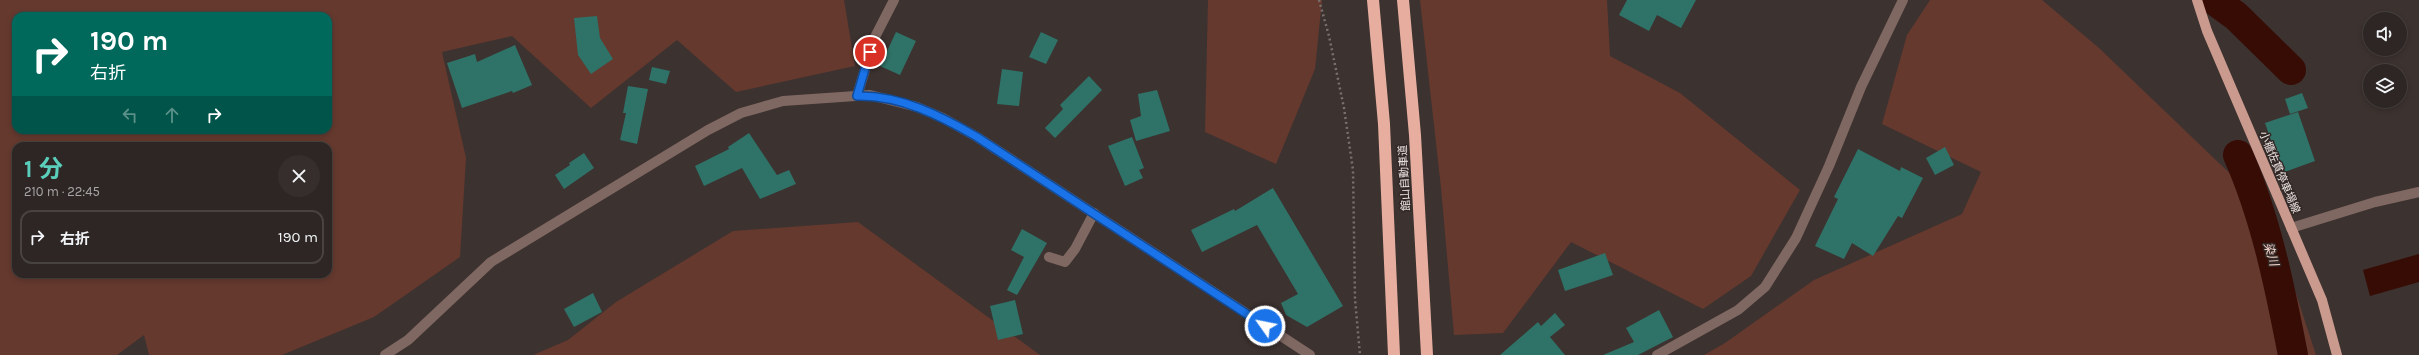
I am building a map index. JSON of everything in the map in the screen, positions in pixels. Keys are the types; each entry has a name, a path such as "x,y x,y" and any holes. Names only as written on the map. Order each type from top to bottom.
{"highway":[{"name":"館山自動車道","path":"1373,0 1384,124 1394,355"},
{"name":"館山自動車道","path":"1403,0 1415,135 1427,355"}],"main road":[{"name":"小櫃佐貫停車場線","path":"2197,0 2206,31 2322,300 2337,355"}],"street":[{"path":"857,96 875,37 894,0"},
{"path":"1657,355 1738,310 1765,287 1796,238 1830,166 1861,87 1903,0"},
{"path":"385,355 408,340 491,262 708,130 741,113 783,101 870,95 917,107 943,118 977,137 1310,355"},
{"path":"2291,228 2374,202 2419,192"},
{"path":"1049,257 1066,262 1075,249 1094,213"}],"path":[{"path":"1319,0 1329,36 1344,108 1353,170 1355,299 1360,355"}],"shaded area":[{"path":"0,0 844,0 855,66 736,92 677,40 591,108 512,36 442,52 466,158 460,257 374,317 282,355 149,355 144,335 117,355 0,355"},
{"path":"1208,0 1322,0 1315,69 1276,164 1205,132"},
{"path":"1420,0 1607,0 1610,56 1680,93 1800,190 1751,276 1703,309 1571,242 1503,333 1454,335 1441,188"},
{"path":"1930,0 2042,0 2099,48 2269,211 2316,355 1704,355 1725,343 1814,280 1962,214 1981,172 1882,124 1907,35"},
{"path":"858,222 1040,355 533,355 568,340 616,302 733,231"},
{"path":"2419,254 2419,282 2370,296 2363,270"}],"building":[{"path":"1627,0 1696,0 1681,28 1657,15 1649,31 1619,15"},
{"path":"597,16 600,38 613,59 591,74 578,55 574,18"},
{"path":"896,32 916,41 900,75 880,66"},
{"path":"1041,32 1058,40 1046,64 1029,57"},
{"path":"515,45 532,85 513,93 512,91 462,108 447,63 475,54 477,62"},
{"path":"652,67 670,71 666,84 649,80"},
{"path":"1002,69 1023,72 1019,106 997,104"},
{"path":"1089,76 1102,90 1055,138 1045,128 1063,109 1060,105"},
{"path":"628,86 648,89 637,144 620,140 626,113 623,113"},
{"path":"1157,90 1170,131 1136,141 1130,120 1141,116 1138,94"},
{"path":"2302,93 2308,108 2290,114 2285,99"},
{"path":"2298,112 2315,161 2282,173 2265,123"},
{"path":"749,133 777,175 789,170 796,184 760,199 742,168 704,186 695,166 729,149 728,147"},
{"path":"1132,137 1144,168 1139,170 1143,178 1125,186 1108,146"},
{"path":"1945,147 1954,165 1935,175 1926,158"},
{"path":"1858,149 1900,171 1901,167 1923,178 1902,218 1898,216 1873,256 1852,243 1844,259 1815,246 1838,199 1834,197"},
{"path":"584,153 594,168 564,189 555,175"},
{"path":"1273,188 1343,306 1307,327 1286,315 1281,303 1298,294 1257,225 1202,252 1191,230 1234,209 1235,211"},
{"path":"1022,229 1047,243 1017,295 1007,290 1024,257 1011,250"},
{"path":"1605,253 1613,275 1565,291 1558,270"},
{"path":"593,293 602,312 574,327 564,309"},
{"path":"1015,300 1023,334 998,340 990,306"},
{"path":"1659,310 1673,337 1638,355 1603,355 1634,342 1626,328"},
{"path":"1555,313 1565,325 1550,337 1565,355 1500,355 1538,322 1541,326"}],"waterway":[{"name":"染川","path":"2214,0 2236,16 2291,70"},
{"name":"染川","path":"2238,155 2257,203 2264,228 2283,304 2293,355"}],"route":[{"path":"870,52 857,96 870,95 917,107 943,118 977,137 1265,326"}]}
